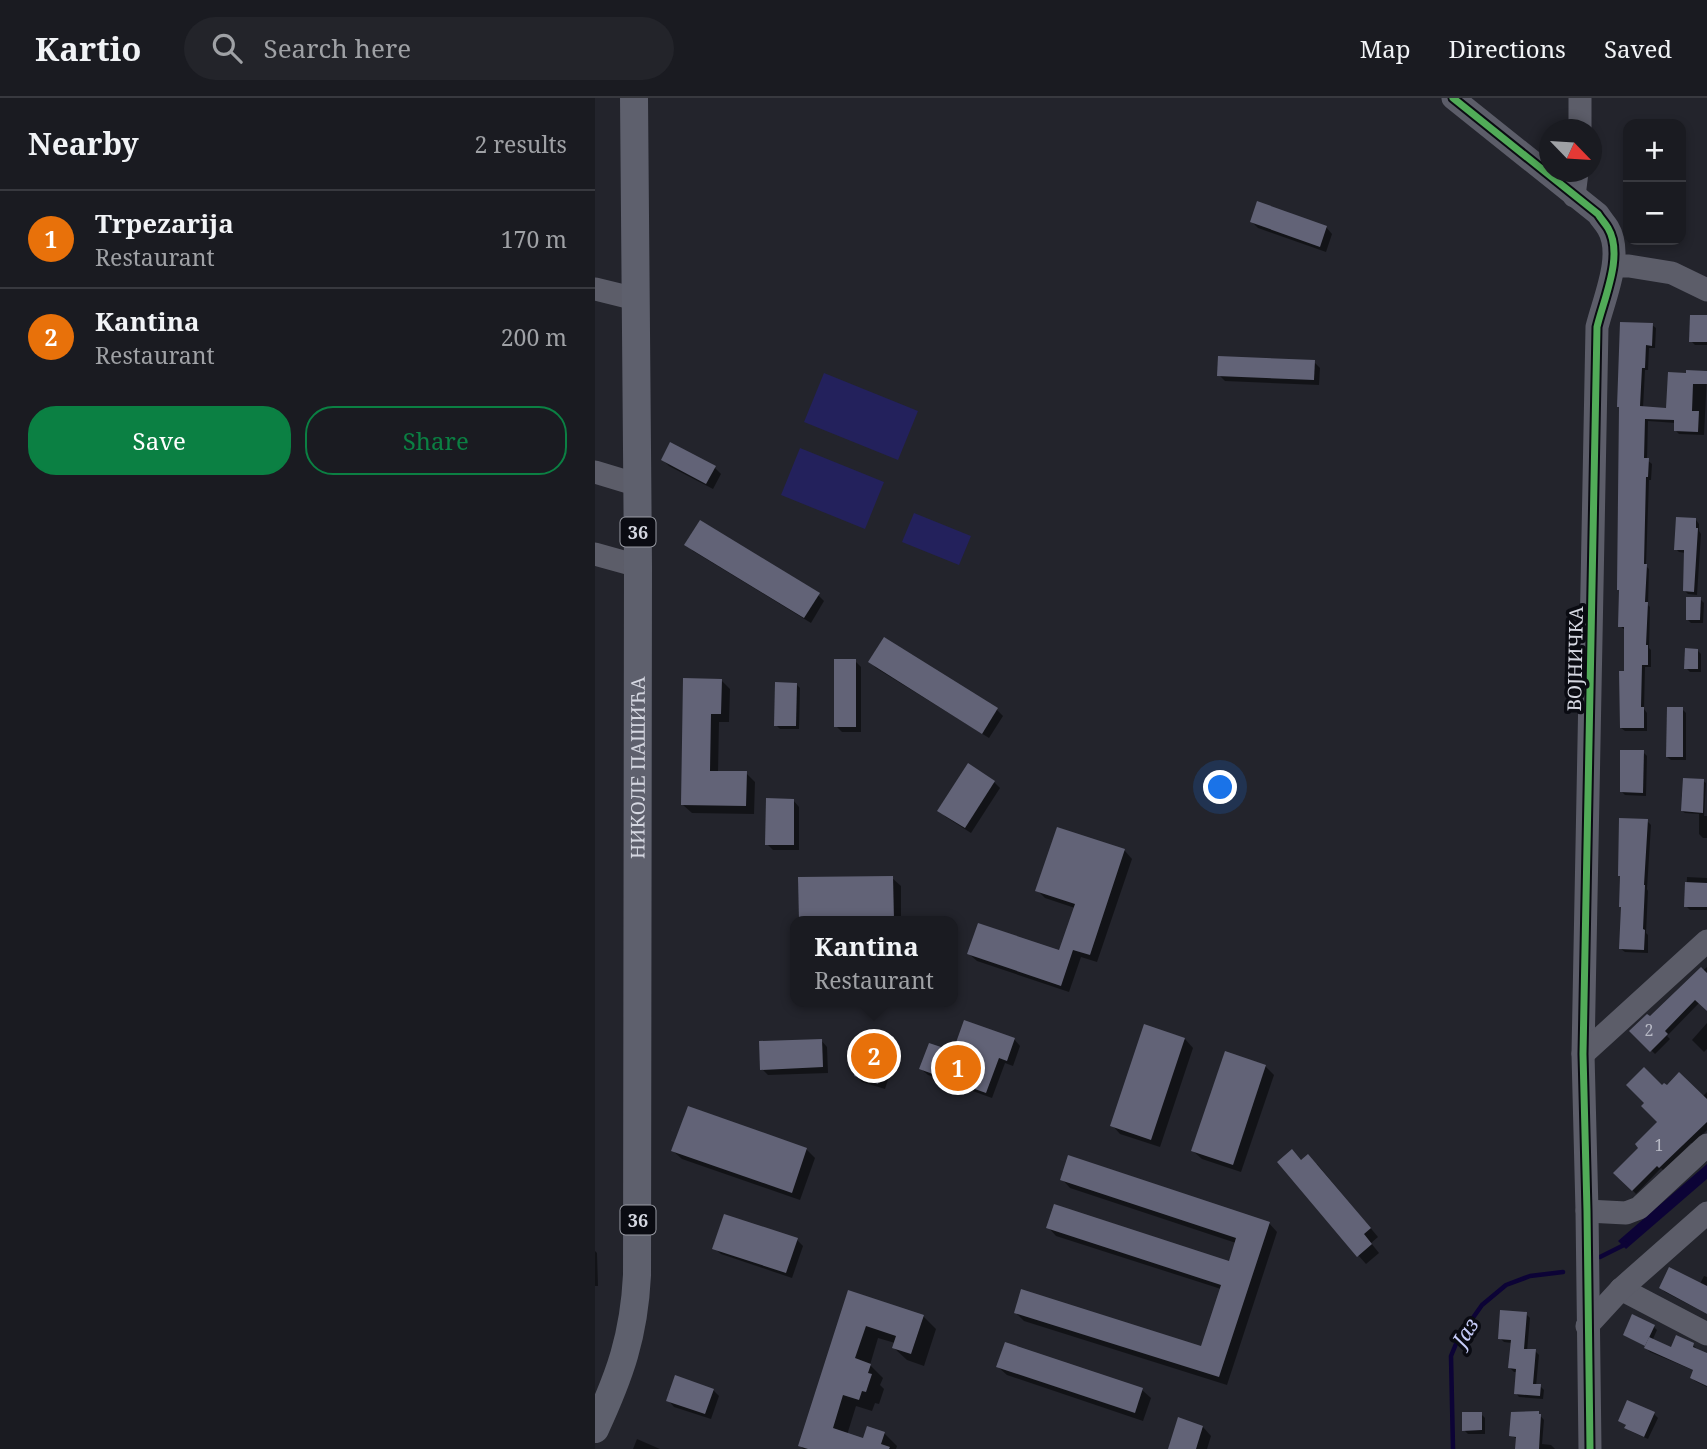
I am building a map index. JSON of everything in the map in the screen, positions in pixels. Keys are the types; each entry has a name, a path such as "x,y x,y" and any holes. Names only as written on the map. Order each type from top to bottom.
{"main road":[{"name":"НИКОЛЕ ПАШИЋА","path":"595,1429 625,1354 634,1313 637,1275 639,566 634,98"}],"street":[{"path":"1453,98 1598,214 1609,229 1614,266 1672,273 1707,290"},
{"path":"1580,98 1580,119"},
{"path":"1574,196 1576,182"},
{"name":"ВОЈНИЧКА","path":"1590,1449 1583,1054 1597,327 1614,266"},
{"path":"595,289 636,299"},
{"path":"595,472 638,485"},
{"path":"595,554 639,566"},
{"path":"1583,1054 1707,941"},
{"path":"1587,1211 1626,1213 1639,1208 1707,1145"},
{"path":"1587,1326 1621,1289 1707,1213"},
{"path":"1621,1289 1707,1334"}],"shaded area":[{"path":"824,373 918,411 898,460 804,422"},
{"path":"800,448 884,482 865,529 781,495"},
{"path":"914,513 971,536 959,565 902,542"},
{"path":"1707,1164 1707,1179 1626,1249 1618,1241"}],"building":[{"path":"1257,201 1327,226 1320,247 1250,222"},
{"path":"1690,315 1707,315 1707,342 1689,342"},
{"path":"1620,322 1653,323 1652,346 1646,345 1645,368 1642,368 1640,406 1666,408 1668,372 1707,371 1707,384 1693,384 1692,411 1699,411 1698,432 1674,431 1674,420 1645,419 1644,458 1649,458 1646,477 1644,564 1647,564 1645,602 1648,602 1648,665 1642,665 1641,707 1644,707 1644,728 1620,728 1619,671 1624,671 1624,627 1618,627 1617,590"},
{"path":"1218,356 1315,360 1314,380 1217,376"},
{"path":"670,442 716,466 706,484 661,460"},
{"path":"1676,517 1696,518 1698,528 1694,592 1683,591 1684,550 1674,550"},
{"path":"700,520 820,593 804,618 684,545"},
{"path":"1686,597 1701,597 1700,620 1686,620"},
{"path":"884,637 998,708 982,734 868,662"},
{"path":"1685,648 1698,649 1698,669 1684,669"},
{"path":"834,659 856,659 856,727 834,727"},
{"path":"683,678 722,679 721,714 711,714 710,771 747,771 746,806 681,805"},
{"path":"775,682 797,683 796,726 774,726"},
{"path":"1667,707 1683,707 1683,757 1666,757"},
{"path":"1620,750 1644,750 1643,793 1620,792"},
{"path":"968,763 995,781 965,828 937,811"},
{"path":"1683,778 1704,779 1703,813 1681,811"},
{"path":"766,798 794,799 794,845 765,845"},
{"path":"1619,818 1648,819 1644,950 1619,949"},
{"path":"1057,827 1125,849 1090,955 1073,950 1061,986 967,954 978,923 1059,950 1075,904 1035,891"},
{"path":"893,876 894,916 799,916 798,877"},
{"path":"1685,882 1707,883 1707,907 1684,907"},
{"path":"1701,967 1707,973 1707,1011 1695,1000 1665,1031 1668,1034 1650,1052 1629,1031 1647,1014 1650,1016"},
{"path":"964,1020 1015,1038 1007,1061 999,1058 986,1093 919,1069 929,1043 953,1051"},
{"path":"1144,1024 1185,1038 1151,1140 1110,1126"},
{"path":"869,1029 894,1037 878,1084 854,1076"},
{"path":"822,1039 823,1067 760,1070 759,1041"},
{"path":"1225,1051 1266,1065 1233,1165 1191,1151"},
{"path":"1644,1067 1662,1085 1667,1085 1679,1072 1707,1099 1707,1122 1632,1191 1613,1173 1638,1148 1635,1144 1657,1122 1641,1106 1644,1103 1626,1085"},
{"path":"688,1106 807,1148 792,1193 671,1151"},
{"path":"1292,1149 1301,1160 1308,1154 1371,1228 1364,1234 1372,1244 1357,1257 1277,1162"},
{"path":"1068,1155 1270,1222 1219,1377 1014,1313 1021,1289 1201,1346 1221,1285 1046,1228 1054,1204 1229,1261 1236,1238 1060,1180"},
{"path":"724,1214 798,1238 786,1273 712,1249"},
{"path":"1669,1267 1707,1286 1707,1314 1659,1288"},
{"path":"848,1290 924,1315 911,1354 892,1348 896,1336 866,1326 855,1358 871,1364 868,1373 872,1374 866,1392 862,1391 859,1400 843,1395 833,1428 863,1438 867,1426 885,1432 881,1444 890,1447 889,1449 808,1449 798,1446"},
{"path":"1500,1310 1527,1312 1524,1349 1536,1349 1533,1384 1541,1384 1540,1396 1514,1394 1516,1369 1508,1368 1511,1340 1498,1339"},
{"path":"1632,1314 1655,1325 1645,1346 1623,1335"},
{"path":"1676,1335 1694,1343 1693,1347 1707,1353 1707,1386 1690,1378 1693,1370 1644,1348 1649,1337 1671,1347"},
{"path":"1005,1342 1143,1388 1135,1413 996,1367"},
{"path":"675,1375 714,1389 705,1414 666,1401"},
{"path":"1627,1400 1655,1412 1644,1437 1624,1428 1626,1425 1618,1421"},
{"path":"1539,1411 1539,1449 1515,1449 1516,1437 1509,1436 1511,1412"},
{"path":"1462,1412 1482,1412 1482,1430 1462,1431"},
{"path":"1178,1417 1203,1426 1196,1449 1168,1449"}],"waterway":[{"name":"Јаз","path":"1600,1257 1626,1244"},
{"name":"Јаз","path":"1453,1449 1451,1356 1458,1339 1482,1305 1506,1285 1530,1276 1563,1272"}],"cycle path":[{"path":"1453,98 1598,214 1608,228 1614,251 1611,277 1597,327 1583,1054 1590,1449"}],"place":[{"name":"Kantina","path":"874,1056"},
{"name":"Trpezarija","path":"958,1068"}]}
